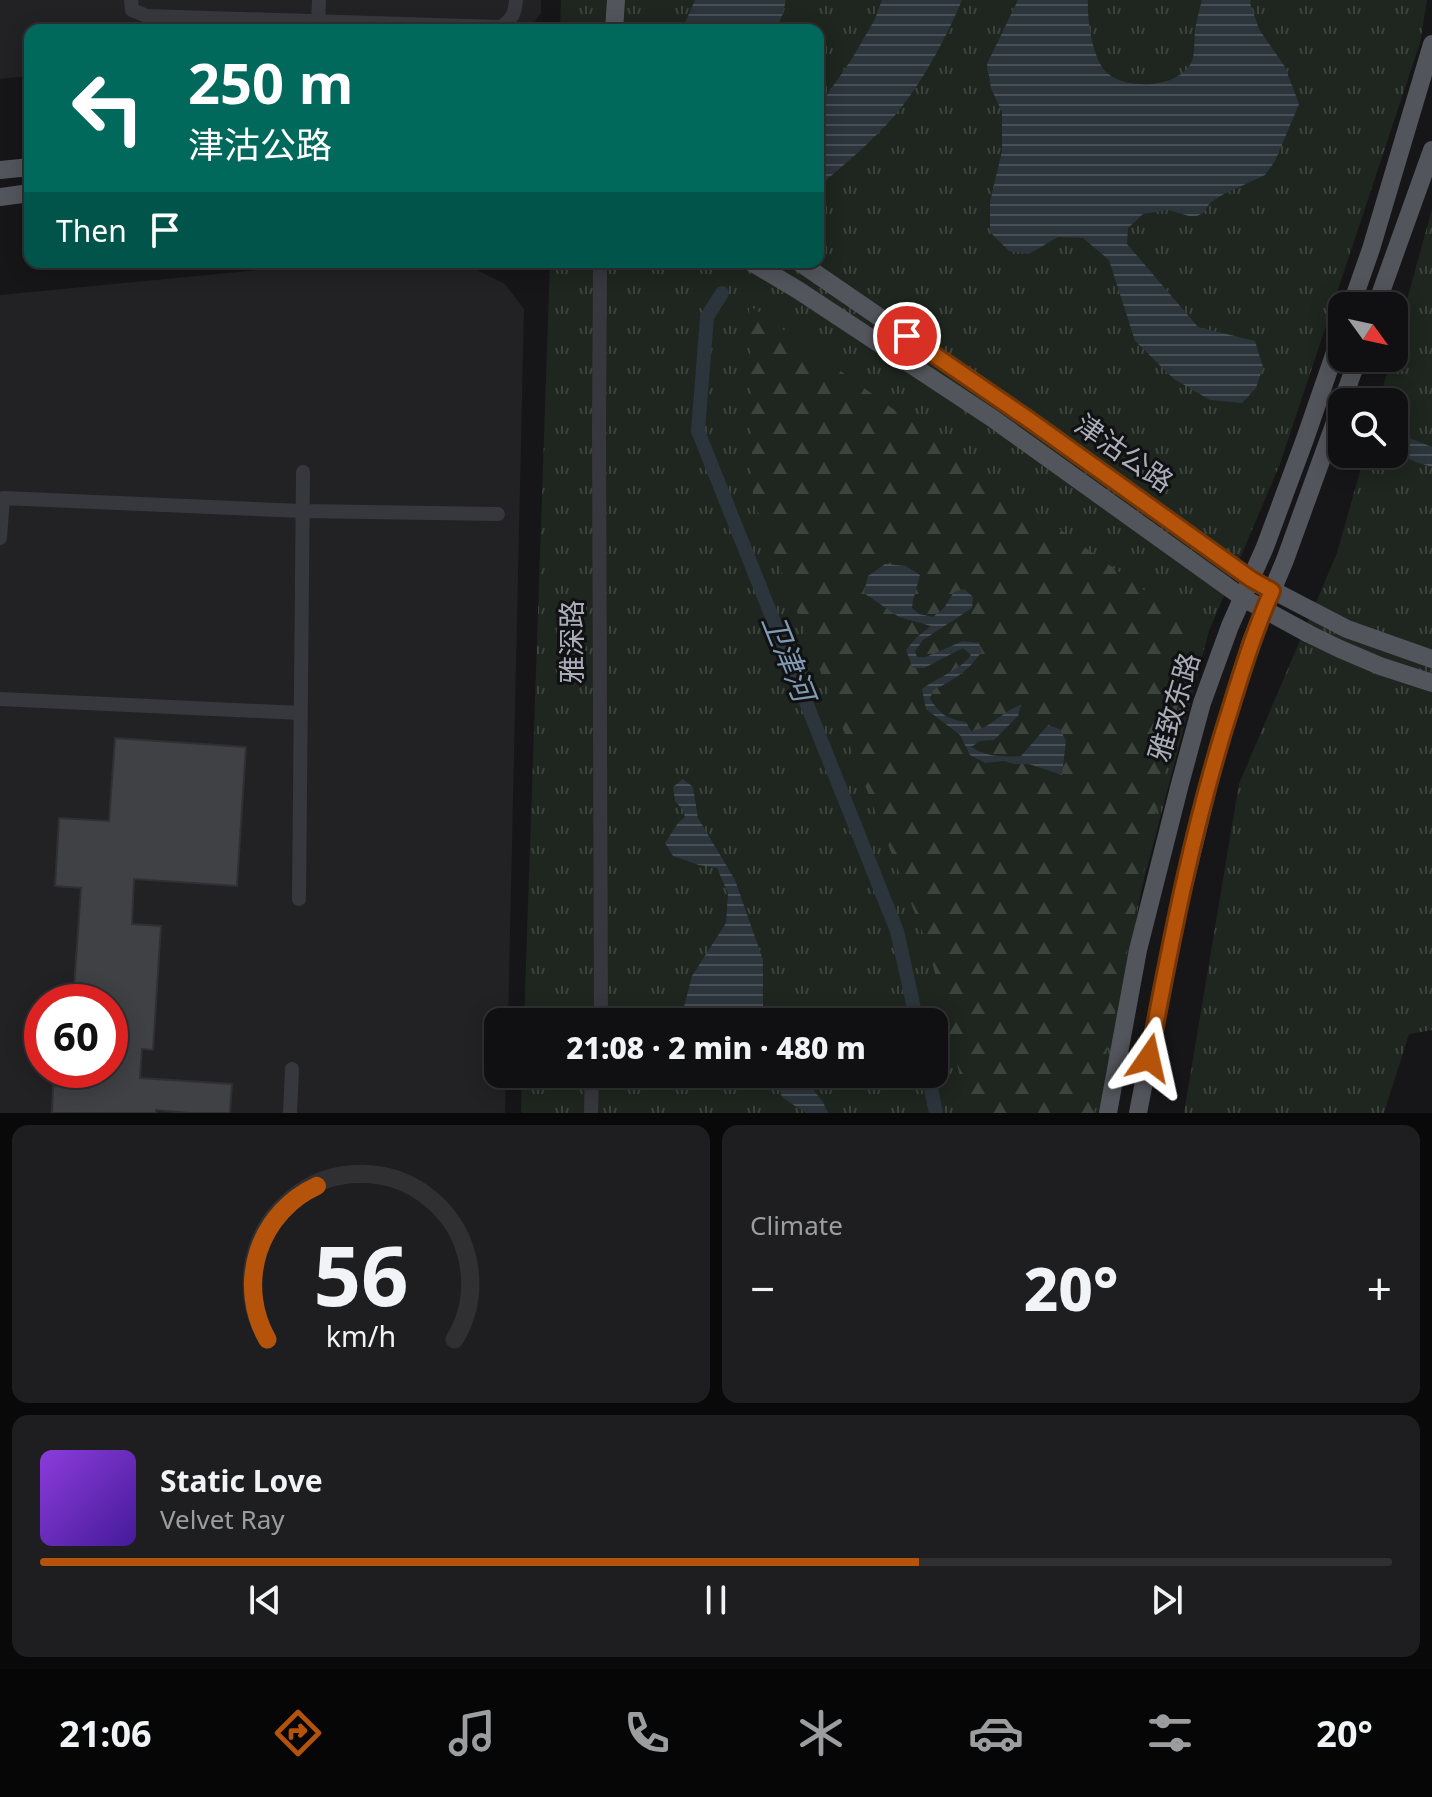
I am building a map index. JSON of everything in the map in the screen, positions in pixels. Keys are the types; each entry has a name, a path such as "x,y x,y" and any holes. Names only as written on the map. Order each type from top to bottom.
{"main road":[{"path":"604,24 606,0"},
{"path":"614,24 616,0"},
{"path":"1356,292 1432,44"},
{"path":"1381,292 1432,150"},
{"path":"0,170 24,168"},
{"path":"0,197 24,194"},
{"name":"津沽公路","path":"761,268 992,418 1243,598 1309,634 1366,660 1432,683"},
{"name":"津沽公路","path":"808,268 1003,402 1251,579 1347,629 1432,659"},
{"name":"雅致东路","path":"1108,1113 1138,950 1202,703 1265,547 1328,372"},
{"name":"雅致东路","path":"1138,1113 1175,922 1218,747 1251,641 1328,441"}],"street":[{"path":"131,0 132,10 147,16 391,24"},
{"path":"318,22 319,0"},
{"path":"505,24 511,20 516,0"},
{"name":"雅深路","path":"591,268 592,1008"},
{"name":"雅深路","path":"600,268 601,1008"},
{"path":"299,899 303,472"},
{"path":"0,538 3,498 302,511 498,514"},
{"path":"0,699 300,713"},
{"path":"290,1113 292,1069"},
{"path":"591,1113 592,1088"},
{"path":"601,1088 601,1113"}],"shaded area":[{"path":"0,0 541,0 541,13 533,24 24,24 24,77 0,79"},
{"path":"695,0 786,0 779,24 685,24"},
{"path":"882,0 962,0 915,89 869,143 824,182 824,99 875,19"},
{"path":"1018,0 1088,0 1091,37 1105,71 1125,82 1151,84 1176,77 1192,61 1202,0 1251,0 1259,29 1285,67 1299,104 1275,161 1265,175 1222,195 1197,216 1168,210 1143,214 1128,228 1127,244 1198,327 1255,341 1263,367 1256,388 1242,403 1210,400 1174,379 1135,341 1109,260 1083,238 1058,237 1029,254 1009,251 990,232 990,202 1002,151 1002,112 991,88 987,64"},
{"path":"280,268 473,268 505,284 524,309 508,1008 484,1008 484,1088 506,1088 505,1113 0,1113 0,295"},
{"path":"1408,437 1432,447 1432,467 1408,458"},
{"path":"885,564 906,566 920,575 912,608 919,614 933,617 944,608 954,592 964,589 973,597 972,608 923,640 915,651 917,657 926,657 963,641 978,643 982,651 960,674 933,690 930,699 938,709 949,718 966,722 971,731 985,727 1021,705 1018,716 994,740 980,741 971,747 995,756 1021,756 1048,725 1060,729 1066,741 1062,775 1029,764 1004,761 985,763 970,755 960,735 926,709 922,689 971,655 963,648 924,668 913,668 906,650 931,626 899,617 864,593 868,576"},
{"path":"683,779 693,787 698,818 735,880 763,960 763,1008 684,1008 692,976 726,923 728,893 717,868 673,856 665,843 685,817 675,801 673,787"},
{"path":"779,1088 812,1088 828,1113 807,1113 782,1097"}],"green space":[{"path":"561,0 1427,0 1420,43 1337,292 1328,292 1328,320 1280,464 1209,631 1141,891 1103,1113 521,1113 522,1088 948,1088 948,1008 524,1008 550,268 824,268 824,24 560,24"},
{"path":"1432,209 1432,1030 1409,1034 1384,1113 1184,1113 1239,784 1337,553 1361,468 1408,468 1408,388 1383,388 1387,372 1408,372 1408,296"},
{"path":"749,305 1194,626 1094,1113 969,1113 948,1027 948,1008 943,1008 929,949 753,499"}],"building":[{"path":"115,738 246,747 237,886 134,879 132,924 161,926 153,1050 142,1049 140,1078 232,1084 230,1113 156,1110 156,1113 52,1113 53,1088 128,1088 128,984 74,984 81,888 55,886 59,818 109,821"}],"waterway":[{"name":"卫津河","path":"722,293 707,317 698,431 897,931 914,1008"},
{"name":"卫津河","path":"931,1088 936,1113"}],"route":[{"path":"907,336 1272,591 1251,641 1200,814 1149,1058"}]}
